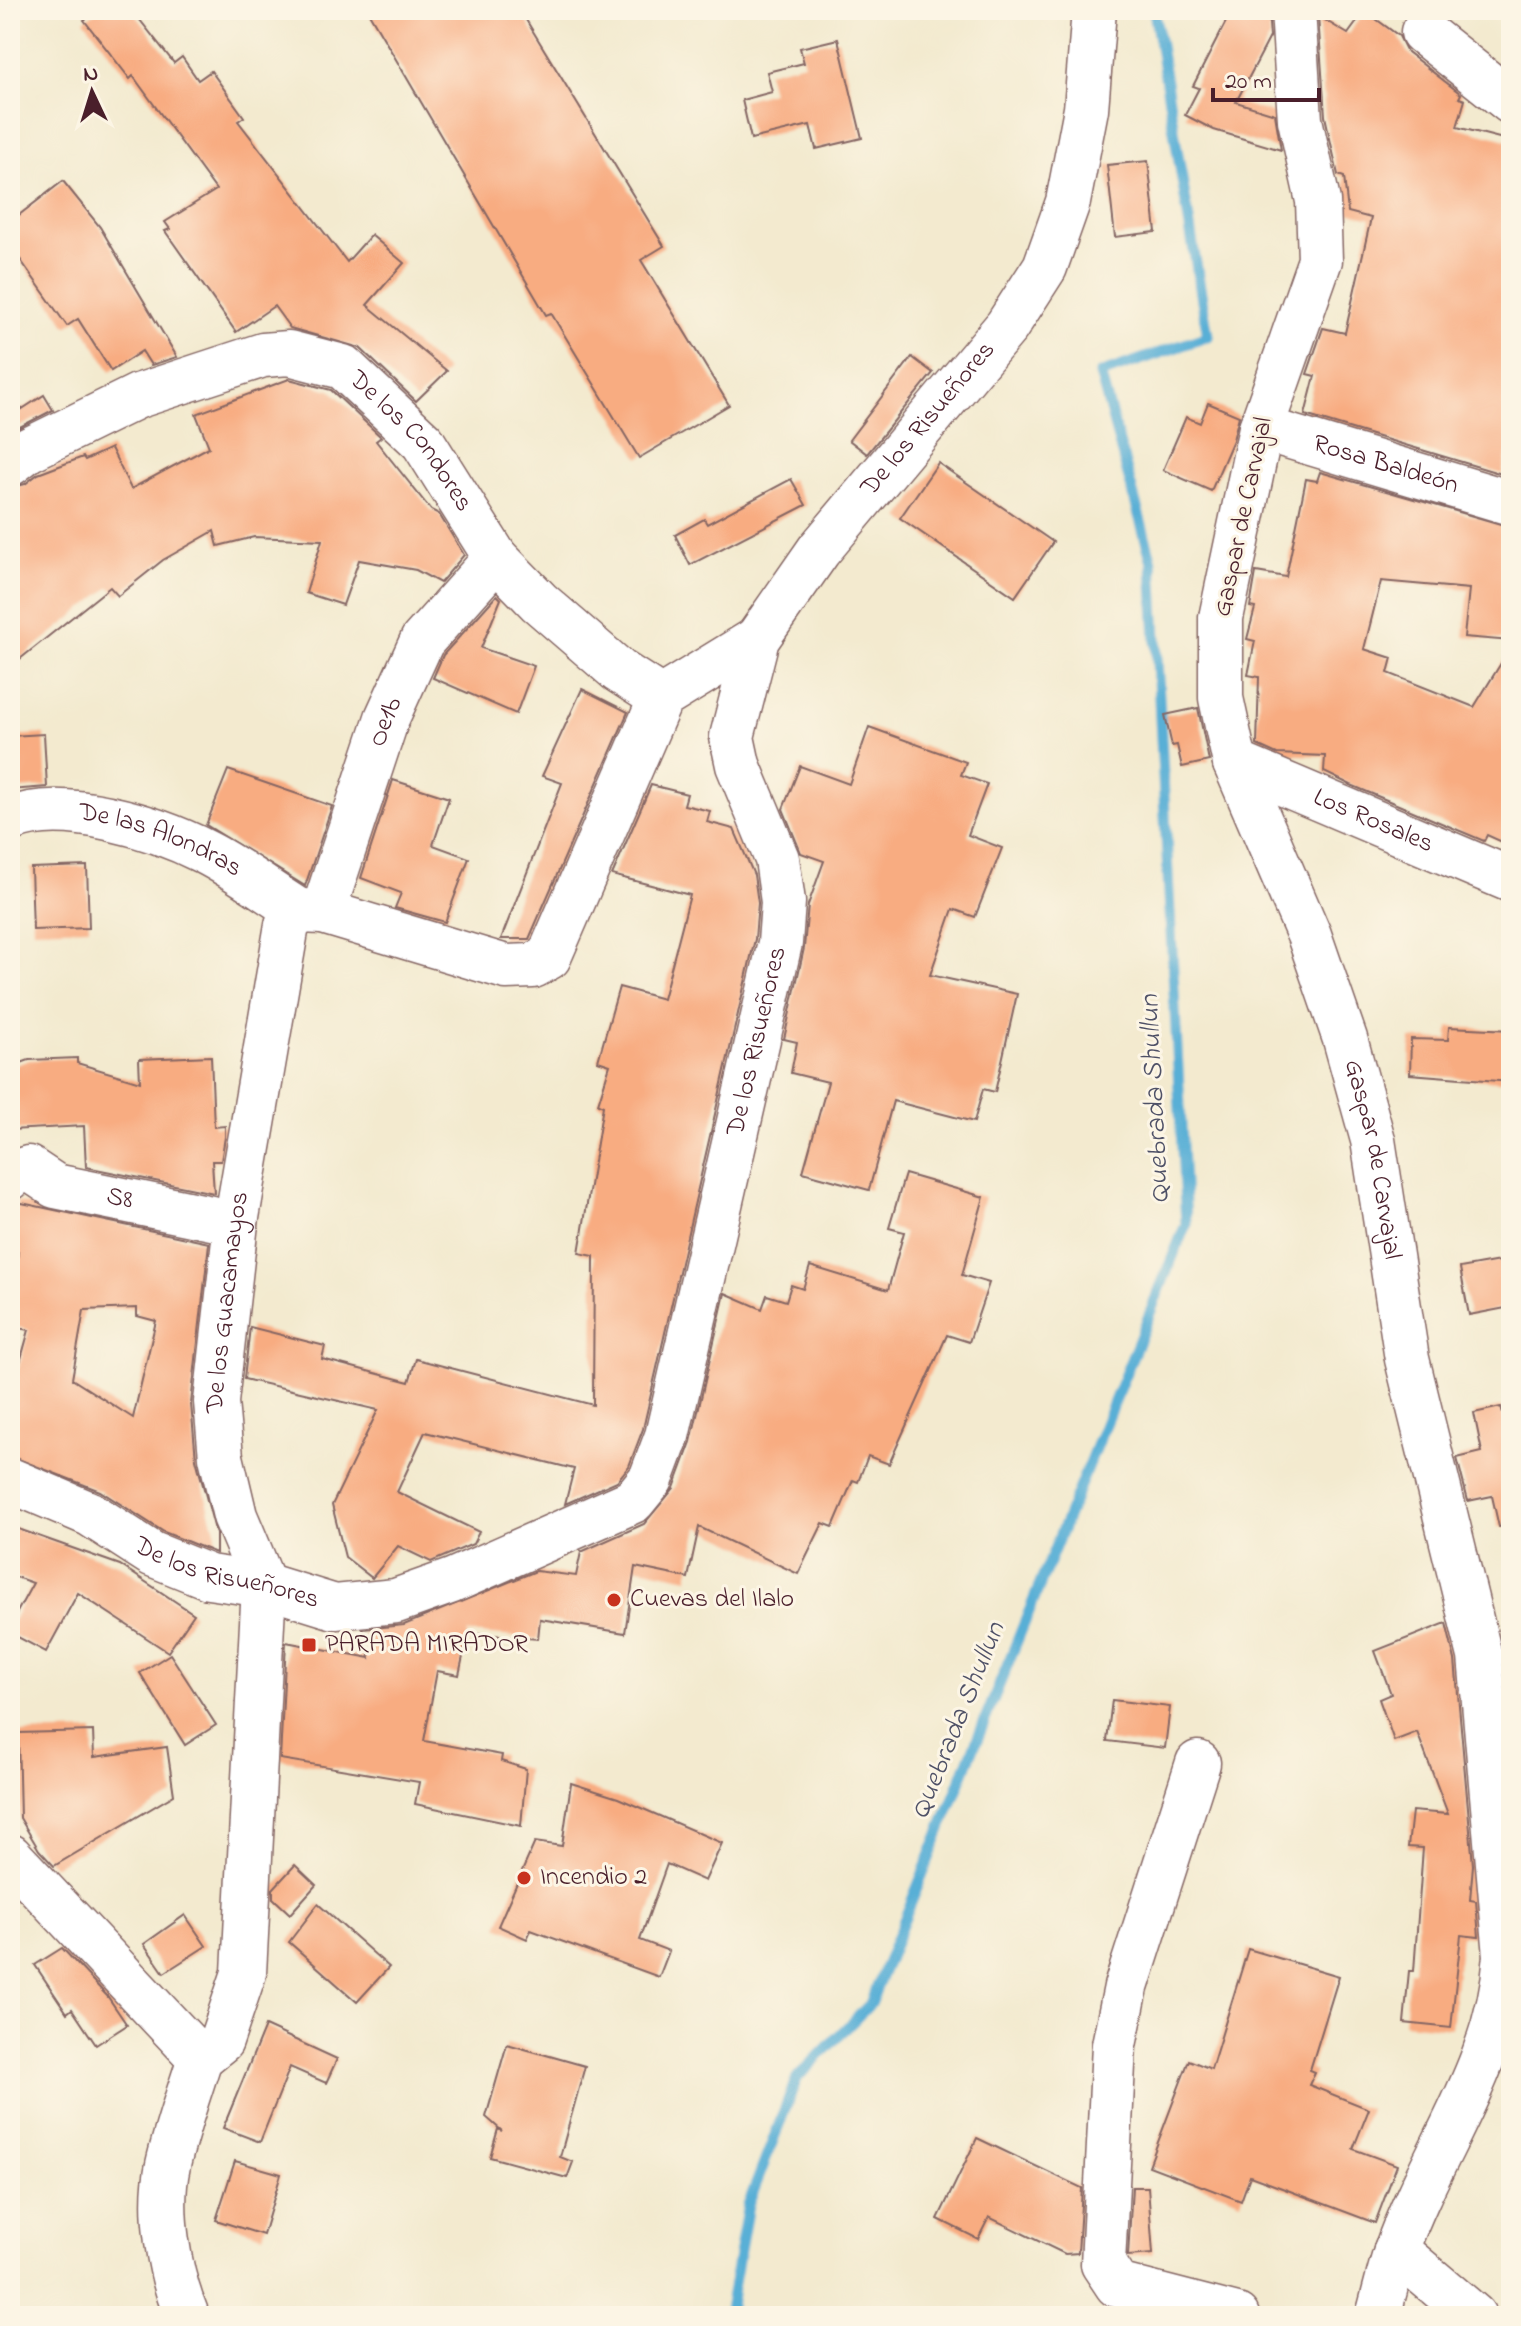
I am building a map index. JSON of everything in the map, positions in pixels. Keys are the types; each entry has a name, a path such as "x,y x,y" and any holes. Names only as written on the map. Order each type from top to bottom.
{"street":[{"name":"De los Risueñores","path":"10,1480 90,1514 152,1554 209,1577 264,1585 335,1607 396,1601 452,1581 633,1501 651,1479 667,1436 780,943 783,902 777,859 738,765 732,737 757,639 819,550 1007,326 1045,267 1068,202 1086,109 1094,10"},
{"name":"Gaspar de Carvajal","path":"1293,10 1300,120 1318,201 1320,260 1261,428 1221,618 1221,698 1235,763 1309,935 1345,1039 1369,1126 1407,1359 1496,1646 1506,1956 1502,2001 1489,2048 1396,2250 1378,2316"},
{"path":"1423,32 1480,81 1511,102"},
{"name":"De los Condores","path":"10,464 28,450 138,396 263,355 289,353 343,367 423,442 496,558 539,602 619,671 661,698"},
{"name":"Rosa Baldeón","path":"1261,428 1511,503"},
{"name":"Oe1b","path":"311,912 387,718 422,641 496,558"},
{"path":"311,912 506,967 533,966 549,957 661,698 757,639"},
{"name":"Los Rosales","path":"1235,763 1511,880"},
{"name":"De las Alondras","path":"10,820 56,810 99,814 204,851 311,912"},
{"name":"De los Guacamayos","path":"200,2058 221,2041 244,1973 264,1585 235,1516 221,1457 216,1402 236,1223 287,925 311,912"},
{"name":"S8","path":"10,1178 13,1173 28,1168 55,1186 236,1223"},
{"path":"1198,1763 1126,1987 1114,2045 1103,2264 1117,2285 1237,2316"},
{"path":"10,1856 200,2058 168,2167 166,2230 180,2299 187,2316"},
{"path":"1396,2250 1474,2316"}],"building":[{"path":"100,10 132,10 174,63 182,57 198,80 211,71 244,117 238,121 347,262 371,235 404,263 367,305 447,371 416,401 360,348 290,328 274,306 236,332 165,231 170,229 165,222 216,190 133,76 130,79 84,20"},
{"path":"367,10 520,10 664,246 641,260 729,405 639,458 551,313 546,315"},
{"path":"1232,10 1268,10 1270,37 1236,102 1275,114 1281,150 1214,130 1185,115 1199,88 1193,86"},
{"path":"1365,11 1399,36 1407,52 1461,94 1459,98 1465,100 1457,127 1511,141 1511,437 1502,474 1305,415 1315,376 1307,374 1323,328 1345,333 1371,218 1348,212 1344,177 1338,175 1325,116 1318,16 1348,34"},
{"path":"838,39 862,138 816,149 810,125 751,139 742,100 772,92 767,72 804,63 800,48"},
{"path":"1148,161 1156,232 1115,237 1107,165"},
{"path":"63,181 100,227 177,357 151,365 142,351 111,371 78,319 67,326 10,245 10,222"},
{"path":"912,357 933,373 867,454 849,440"},
{"path":"289,379 331,390 381,437 376,441 431,510 439,514 464,555 440,583 416,570 359,560 343,605 306,593 322,540 254,537 218,546 214,531 163,560 118,596 110,587 10,667 10,488 25,484 38,474 83,457 85,460 111,448 131,489 209,447 196,414"},
{"path":"44,395 53,410 10,432 10,417"},
{"path":"1208,403 1239,416 1233,440 1211,491 1163,470 1186,417 1200,423"},
{"path":"938,463 1053,542 1015,597 900,518"},
{"path":"1320,472 1511,527 1511,641 1464,637 1469,589 1381,581 1364,649 1392,658 1388,673 1474,707 1511,647 1511,846 1487,835 1484,841 1324,772 1325,756 1277,754 1257,745 1259,677 1248,675 1255,641 1247,639 1255,608 1250,607 1256,572 1286,577 1306,479 1317,481"},
{"path":"791,479 806,505 690,565 675,535 704,519 707,524"},
{"path":"497,595 501,599 481,648 534,666 516,714 433,678 443,655"},
{"path":"582,689 628,712 529,939 501,939 562,783 542,776"},
{"path":"1198,708 1209,761 1182,767 1177,745 1172,746 1165,715"},
{"path":"869,727 966,762 961,775 987,784 968,835 1002,848 975,917 953,909 930,975 1017,994 995,1092 983,1089 974,1122 893,1101 869,1190 803,1172 828,1082 791,1073 797,1042 784,1039 804,948 808,905 824,861 801,853 783,809 800,766 849,784"},
{"path":"44,734 47,787 10,790 10,736"},
{"path":"228,770 332,806 305,886 206,825"},
{"path":"393,780 449,798 433,845 469,858 445,922 395,908 401,893 361,878"},
{"path":"651,785 687,794 684,805 710,811 707,822 734,829 754,875 758,903 755,939 643,1429 629,1466 617,1481 565,1504 574,1469 425,1432 397,1492 479,1532 473,1544 431,1562 398,1546 372,1578 345,1557 332,1505 378,1410 244,1379 250,1327 325,1346 322,1359 409,1382 416,1359 593,1405 594,1256 579,1253 603,1106 598,1104 610,1065 598,1061 619,987 663,999 690,895 612,875"},
{"path":"87,866 89,928 33,930 31,868"},
{"path":"1449,1027 1511,1030 1511,1082 1410,1074 1411,1039 1448,1040"},
{"path":"211,1056 214,1127 225,1126 221,1161 212,1161 214,1193 86,1167 84,1126 10,1130 10,1067 29,1060 77,1058 77,1063 140,1082 139,1059"},
{"path":"905,1174 984,1197 962,1275 989,1283 969,1342 947,1335 889,1464 868,1456 858,1482 853,1480 833,1527 823,1523 798,1574 699,1527 688,1578 635,1567 625,1633 540,1619 538,1639 468,1633 459,1675 437,1671 424,1741 502,1755 501,1761 526,1769 521,1826 415,1804 419,1782 280,1759 286,1642 370,1658 363,1629 404,1625 536,1571 576,1576 581,1552 644,1524 674,1488 691,1442 725,1293 762,1309 767,1295 786,1301 791,1285 803,1289 810,1266 888,1290 904,1232 889,1228"},
{"path":"17,1202 209,1243 191,1404 196,1459 216,1534 216,1553 164,1532 100,1491 10,1456 10,1398 29,1330 10,1326 18,1252 13,1251","holes":["137,1308 137,1316 156,1321 133,1418 72,1379 84,1310"]},
{"path":"1511,1259 1511,1307 1469,1315 1460,1268"},
{"path":"1501,1407 1511,1446 1511,1526 1499,1527 1492,1496 1468,1501 1457,1458 1482,1452 1474,1413"},
{"path":"10,1526 120,1565 194,1614 168,1652 78,1593 46,1652 10,1633 10,1625 33,1583 10,1575"},
{"path":"1446,1623 1455,1660 1473,1865 1470,1900 1476,1901 1479,1937 1461,1935 1451,2028 1404,2023 1409,1971 1414,1971 1423,1848 1408,1847 1412,1811 1448,1814 1417,1732 1394,1741 1379,1699 1391,1694 1375,1651"},
{"path":"170,1654 216,1725 185,1745 140,1673"},
{"path":"1112,1700 1170,1707 1165,1748 1107,1741"},
{"path":"93,1731 94,1757 167,1747 174,1795 54,1866 39,1850 20,1818 18,1733"},
{"path":"571,1783 618,1798 722,1843 705,1881 667,1864 640,1940 669,1951 659,1977 531,1930 527,1939 498,1926 535,1842 562,1846"},
{"path":"295,1865 316,1885 290,1914 273,1898 273,1889"},
{"path":"318,1904 389,1967 357,2002 289,1942"},
{"path":"185,1915 206,1946 164,1973 144,1944"},
{"path":"62,1948 108,1997 127,2025 96,2045 72,2009 67,2013 35,1965"},
{"path":"1248,1949 1339,1976 1310,2070 1315,2072 1309,2085 1369,2109 1353,2149 1397,2165 1375,2223 1250,2176 1241,2201 1149,2166 1189,2060 1211,2069"},
{"path":"265,2026 337,2059 326,2083 290,2067 260,2142 223,2128"},
{"path":"507,2044 585,2066 560,2157 573,2162 567,2178 490,2157 498,2129 502,2131 486,2117"},
{"path":"977,2138 1082,2188 1078,2253 1065,2254 989,2217 978,2239 938,2219"},
{"path":"235,2161 281,2174 263,2235 216,2220"},
{"path":"1132,2187 1148,2187 1153,2254 1128,2256"}],"waterway":[{"name":"Quebrada Shullun","path":"728,2316 748,2205 797,2078 870,2004 1186,1224 1152,562 1100,374 1208,336 1154,10"}],"place":[{"name":"Cuevas del Ilalo","path":"614,1600"},
{"name":"PARADA MIRADOR","path":"309,1645"},
{"name":"Incendio 2","path":"524,1878"}]}
